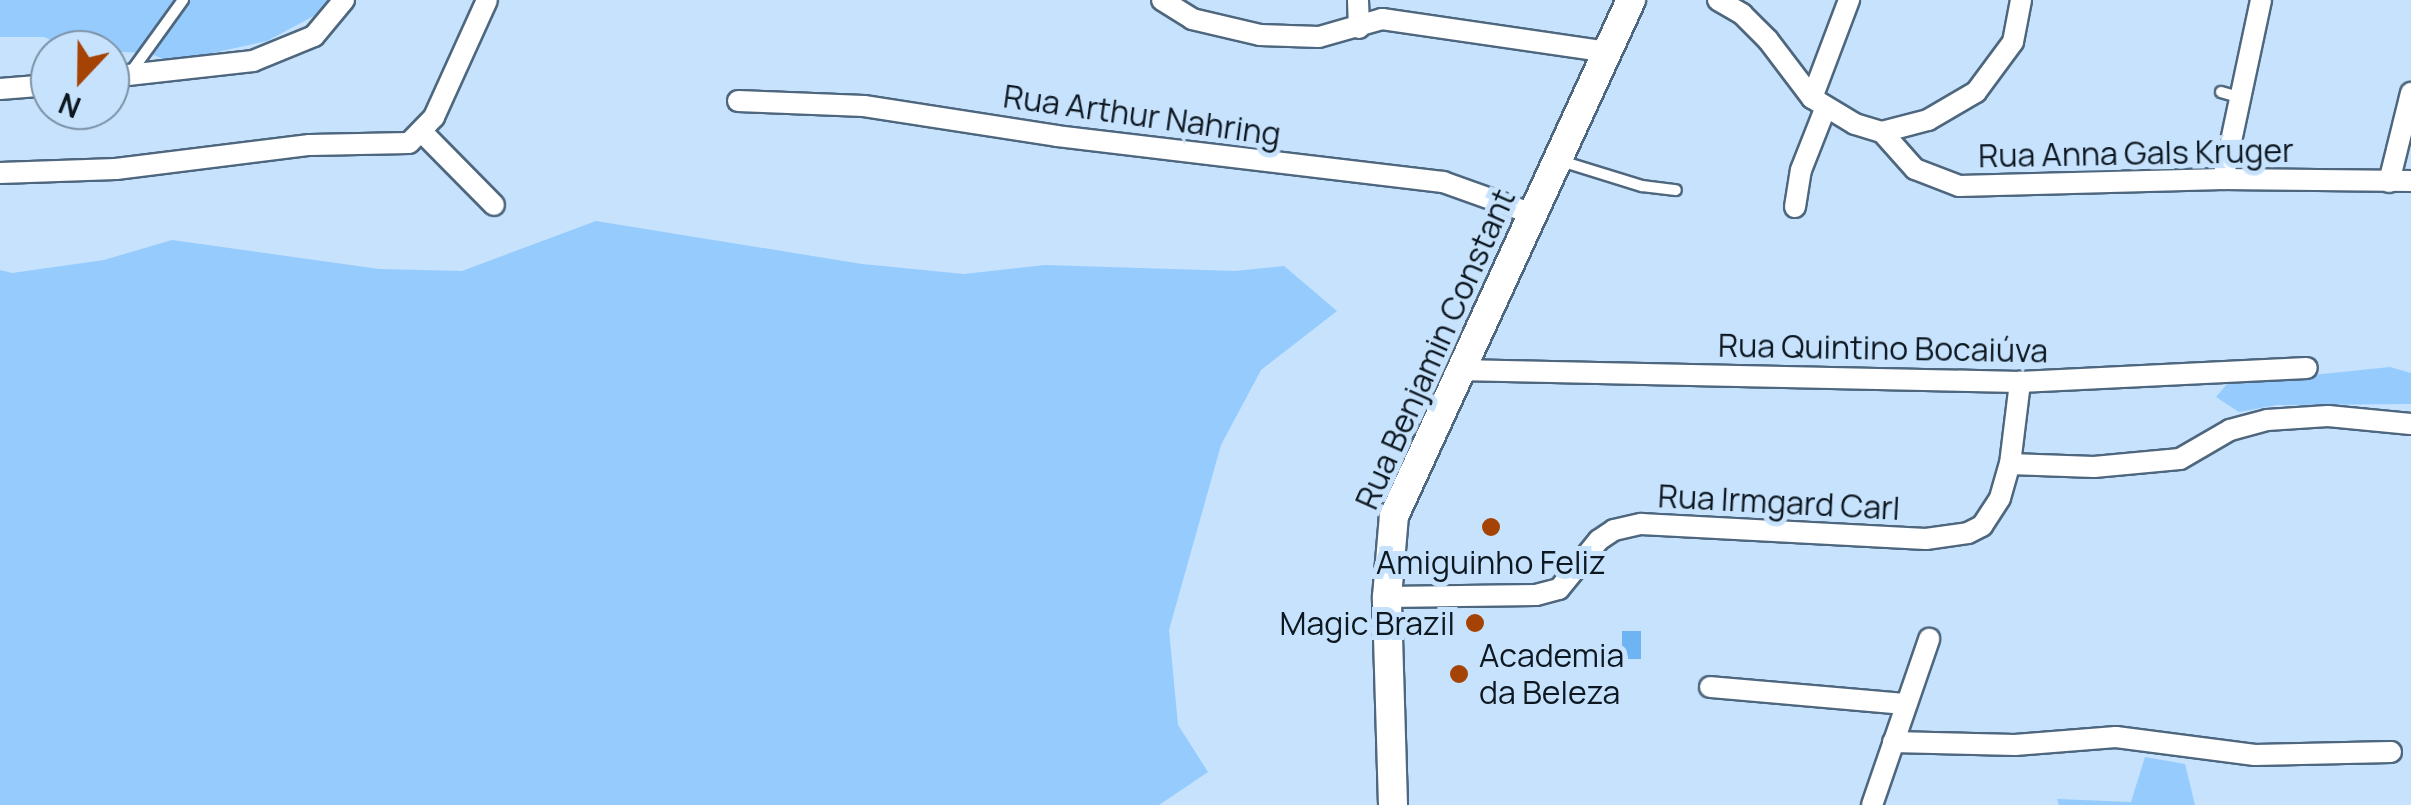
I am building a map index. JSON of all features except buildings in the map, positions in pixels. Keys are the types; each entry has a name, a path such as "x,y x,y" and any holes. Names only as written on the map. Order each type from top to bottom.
{"main road":[{"name":"Rua Benjamin Constant","path":"1392,805 1387,597 1394,516 1631,0"}],"street":[{"path":"130,75 253,61 314,36 344,0"},
{"path":"0,173 116,169 310,146 409,144 423,133 487,0"},
{"path":"1162,0 1192,19 1260,35 1318,37 1358,28 1386,9 1608,52"},
{"path":"1358,0 1358,28"},
{"path":"1718,0 1742,14 1768,40 1819,104 1882,132 1928,120 1976,92 2014,42 2022,0"},
{"path":"1795,207 1800,170 1848,0"},
{"path":"2223,179 2229,94 2261,0"},
{"path":"0,90 30,86"},
{"path":"2389,182 2411,92"},
{"name":"Rua Arthur Nahring","path":"738,100 864,106 1076,138 1443,182 1533,214"},
{"name":"Rua Anna Gals Kruger","path":"1882,132 1915,169 1958,186 2223,179 2411,181"},
{"path":"423,133 494,205"},
{"name":"Rua Quintino Bocaiúva","path":"1458,370 2020,382 2307,368"},
{"name":"Rua Irmgard Carl","path":"1387,597 1536,596 1559,589 1599,540 1614,530 1641,524 1926,539 1968,532 1982,526 2000,498 2010,464 2020,382"},
{"path":"2010,464 2094,467 2180,459 2230,430 2267,420 2328,416 2411,424"},
{"path":"1872,805 1903,704 1929,639"},
{"path":"1710,687 1903,704"},
{"path":"1893,742 1997,745 2116,736 2256,755 2390,752"}],"lane":[{"path":"130,63 183,0"},
{"path":"1558,160 1642,186 1676,190"}],"shaded area":[{"path":"0,0 330,0 325,10 267,41 171,62 148,53 130,52 130,30 30,30 30,37 0,37"},
{"path":"596,221 862,264 964,274 1045,265 1235,271 1284,266 1337,311 1261,370 1221,445 1169,630 1178,725 1208,772 1159,805 0,805 0,270 12,273 104,260 172,240 379,269 462,271"},
{"path":"2390,367 2411,373 2411,404 2277,405 2239,412 2216,397 2227,384"},
{"path":"1622,631 1641,631 1641,659 1622,659"},
{"path":"2145,757 2185,764 2195,805 2059,805 2057,799 2131,802"}],"place":[{"name":"Amiguinho Feliz","path":"1491,527"},
{"name":"Magic Brazil","path":"1475,623"},
{"name":"Academia da Beleza","path":"1459,674"}]}
